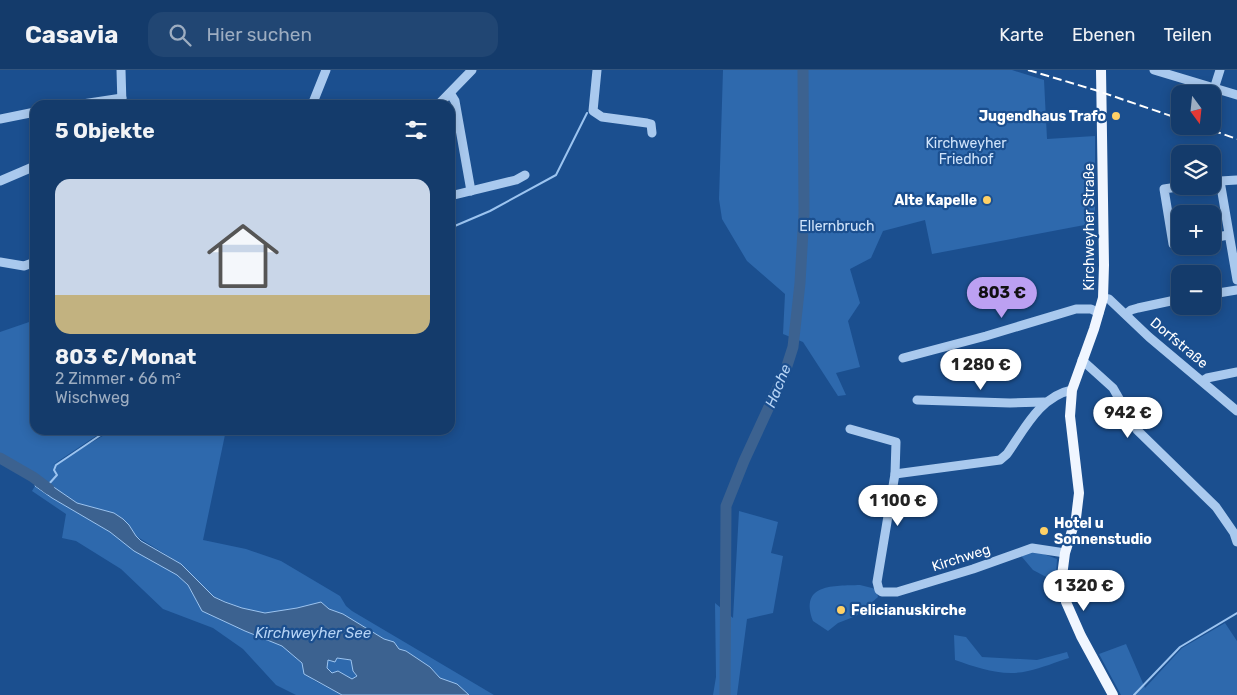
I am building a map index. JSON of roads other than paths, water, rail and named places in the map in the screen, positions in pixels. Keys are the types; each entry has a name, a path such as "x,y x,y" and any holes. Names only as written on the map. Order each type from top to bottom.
{"main road":[{"name":"Kirchweyher Straße","path":"1101,70 1103,298 1072,390 1070,416 1080,493 1076,518 1065,553 1062,576 1066,602 1081,636 1113,695"}],"street":[{"path":"122,70 122,100"},
{"path":"314,100 326,70"},
{"path":"443,100 472,70"},
{"path":"597,70 594,111 602,117 651,124 652,133"},
{"path":"1154,70 1201,85"},
{"path":"1215,85 1220,70"},
{"path":"1221,91 1237,95"},
{"path":"450,93 454,100"},
{"path":"455,101 471,191"},
{"path":"0,119 30,113"},
{"path":"0,181 30,168"},
{"path":"455,195 516,180 525,175"},
{"path":"1221,181 1237,180"},
{"path":"1171,188 1164,189 1171,232"},
{"path":"1219,195 1237,280"},
{"path":"1221,237 1228,236"},
{"path":"0,262 24,266 30,264"},
{"path":"1221,293 1237,290"},
{"name":"Dorfstraße","path":"1103,298 1109,299 1149,337 1237,411"},
{"path":"1126,314 1131,310 1171,301"},
{"path":"903,358 1076,309 1091,309 1099,313"},
{"path":"1082,360 1113,388 1137,430 1220,513 1234,533 1237,542"},
{"path":"1202,381 1207,378 1237,372"},
{"path":"850,429 896,442 895,474 1000,460 1007,454 1044,402 1056,395 1072,390"},
{"path":"917,400 1000,403 1044,402"},
{"name":"Kirchweg","path":"895,474 877,583 879,590 882,592 897,592 1032,548 1065,553"}],"water":[{"name":"Kirchweyher See","path":"39,477 77,503 114,513 129,525 141,541 181,564 214,597 242,608 265,613 321,602 329,609 343,614 384,639 394,642 399,649 406,651 430,667 440,678 457,684 469,695 342,695 304,674 302,663 282,646 202,611 188,585 177,575 134,551 110,532 35,486","holes":["337,658 351,660 353,671 357,676 352,679 338,671 332,673 327,668 328,660 335,662"]}],"waterway":[{"name":"Hache","path":"725,695 726,506 744,461 785,372 793,347 800,283 804,213 803,70"},
{"path":"455,226 490,211 556,175 587,113"},
{"path":"48,485 57,475 54,470 56,465 101,435"},
{"path":"0,458 33,477 49,489"},
{"path":"1134,695 1180,647 1237,613"}],"railway":[{"path":"1028,70 1171,116"},
{"path":"1221,133 1237,139"}],"place":[{"name":"Jugendhaus Trafo","path":"1116,116"},
{"name":"Alte Kapelle","path":"987,200"},
{"name":"Hotel u Sonnenstudio","path":"1044,531"},
{"name":"Felicianuskirche","path":"841,610"}],"park label":[{"name":"Kirchweyher Friedhof","path":"966,152"},
{"name":"Ellernbruch","path":"837,226"}]}
